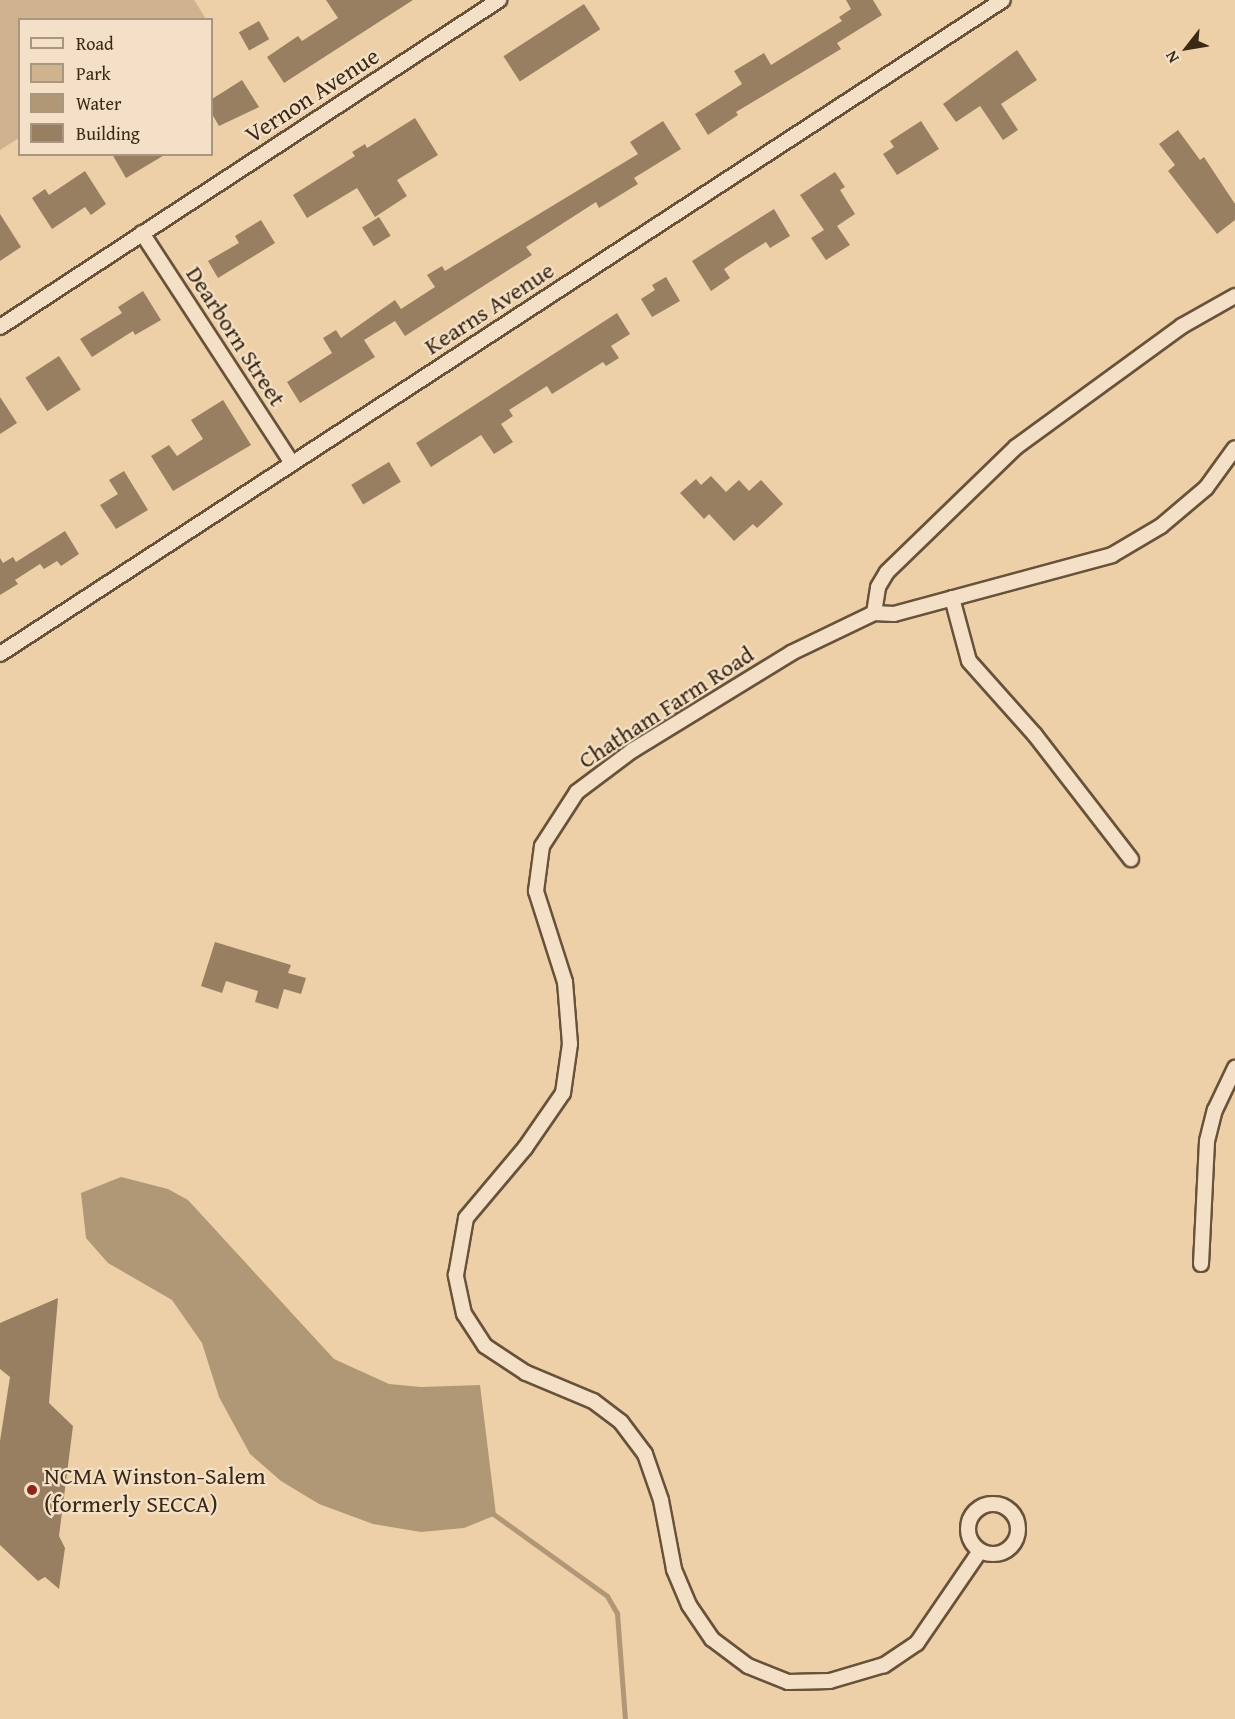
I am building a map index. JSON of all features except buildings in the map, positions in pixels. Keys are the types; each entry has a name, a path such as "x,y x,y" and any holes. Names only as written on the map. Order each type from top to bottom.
{"street":[{"name":"Vernon Avenue","path":"0,327 499,0"},
{"name":"Kearns Avenue","path":"0,654 1003,0"},
{"name":"Dearborn Street","path":"142,233 292,463"},
{"path":"874,613 878,587 887,572 1016,447 1182,326 1235,296"},
{"name":"Chatham Farm Road","path":"980,1551 917,1642 884,1665 830,1681 788,1682 748,1666 712,1639 689,1605 674,1569 661,1500 645,1454 621,1422 593,1401 526,1373 485,1346 464,1314 456,1275 466,1218 525,1148 563,1093 570,1044 565,982 536,891 542,846 577,792 633,750 790,653 874,613 894,614 1112,555 1161,526 1206,488 1235,448"},
{"path":"952,598 969,661 1035,735 1131,859"},
{"path":"1201,1264 1207,1141 1215,1110 1235,1068"}],"green space":[{"path":"0,0 194,0 205,18 18,18 18,139 0,150"}],"water":[{"path":"121,1177 168,1189 188,1200 334,1359 389,1384 421,1387 480,1385 496,1515 464,1528 421,1532 373,1524 319,1504 281,1481 250,1454 219,1397 202,1343 172,1300 108,1263 86,1238 81,1193"}],"waterway":[{"path":"492,1513 607,1596 617,1613 625,1719"}],"place":[{"name":"NCMA Winston-Salem (formerly SECCA)","path":"32,1490"}]}
